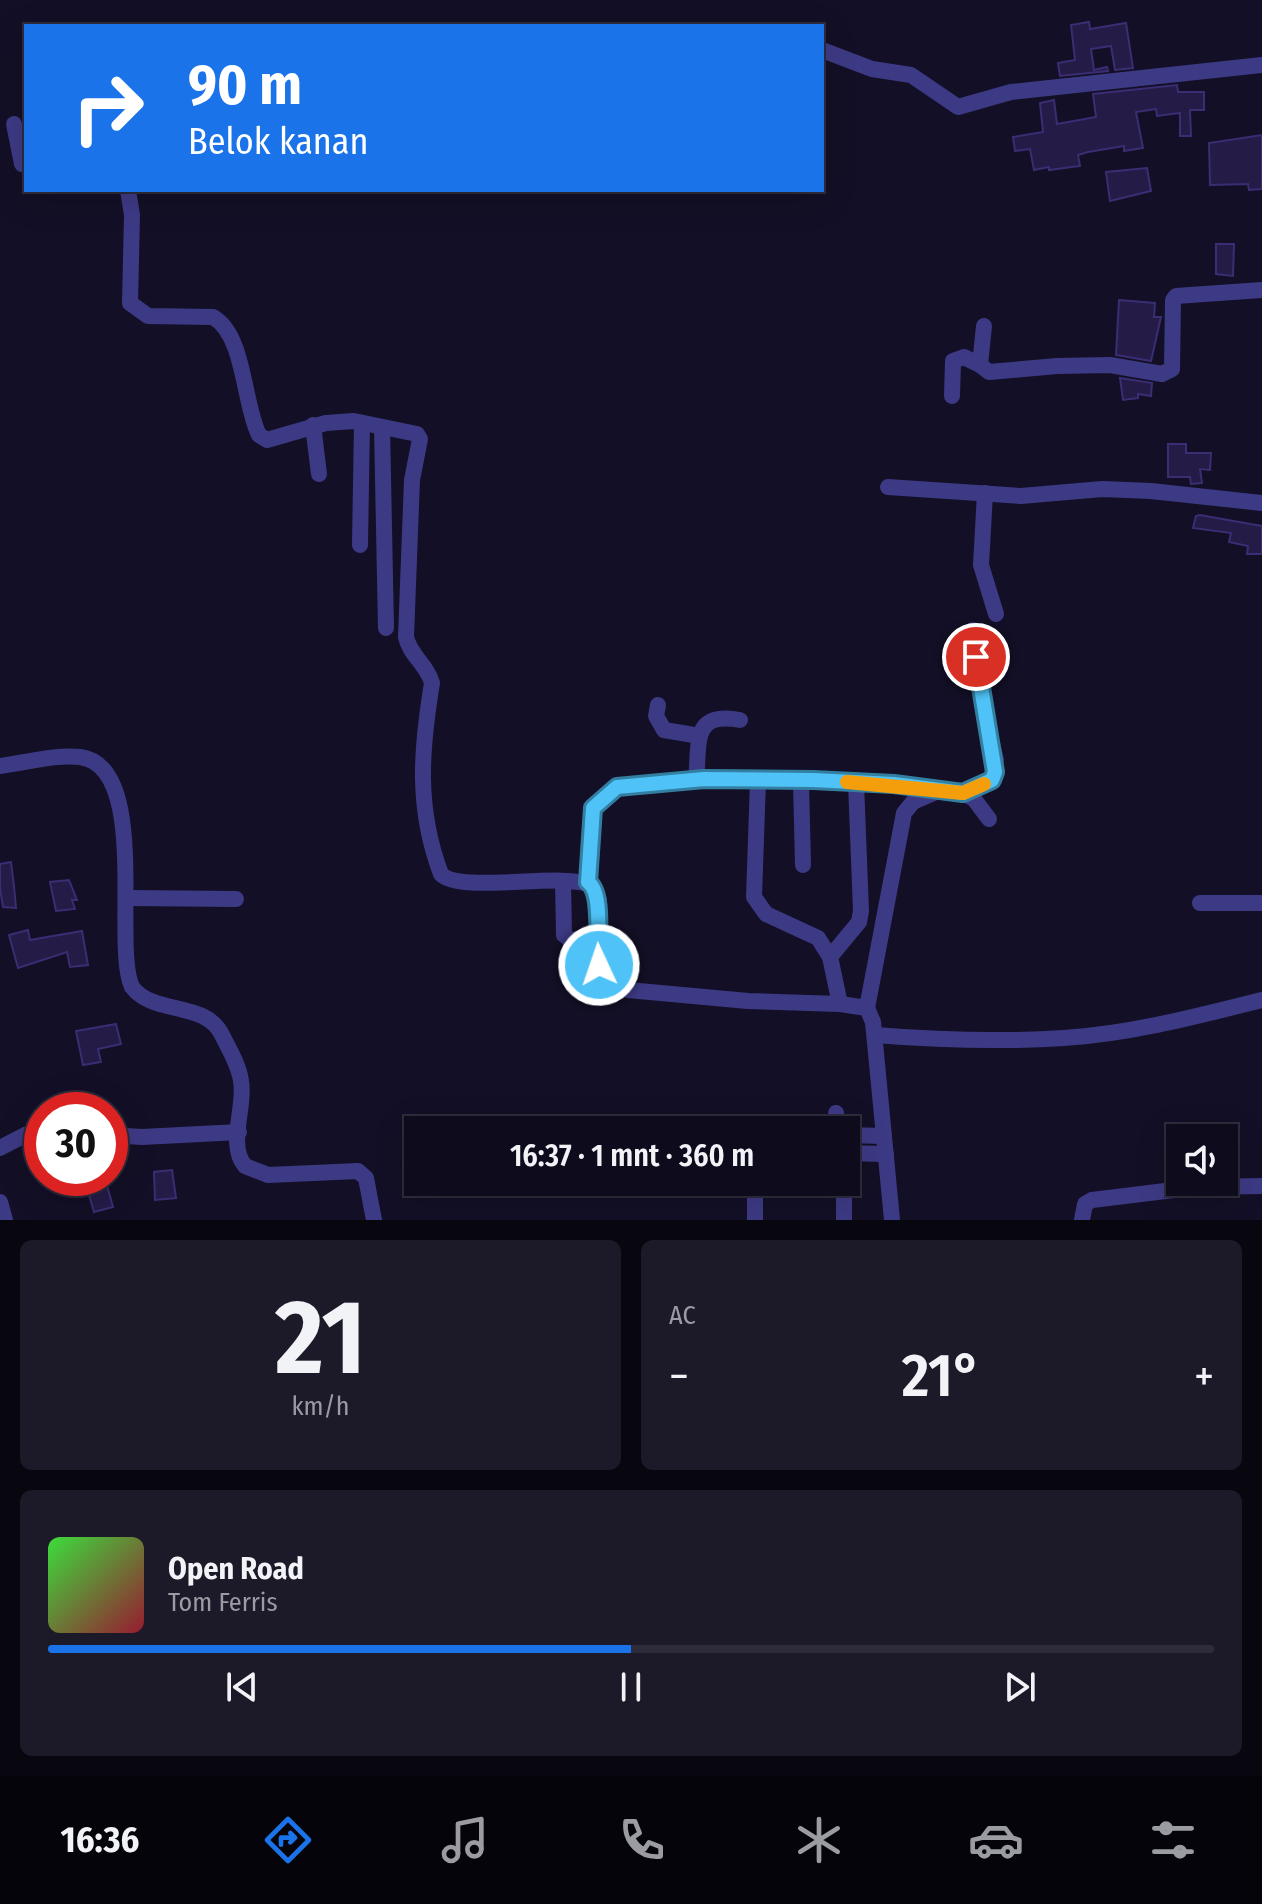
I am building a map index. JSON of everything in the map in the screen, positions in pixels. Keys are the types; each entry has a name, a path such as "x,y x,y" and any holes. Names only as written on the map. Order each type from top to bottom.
{"street":[{"path":"824,51 862,66 911,75 958,107 1011,92 1262,65"},
{"path":"13,124 22,164"},
{"path":"128,192 132,215 128,294 133,309 148,316 213,317 220,321 235,349 256,430 262,438 274,439 313,425 362,423 417,434 420,439 412,480 406,637 409,649 430,673 432,683 421,754 421,791 441,874 456,883 588,882 597,891 599,900 596,941 603,973 628,990 867,1008"},
{"path":"952,396 953,361 964,357 989,372 1110,365 1168,373 1172,369 1173,300 1176,296 1262,290"},
{"path":"980,365 984,326"},
{"path":"360,545 362,423"},
{"path":"313,425 319,474"},
{"path":"382,427 386,628"},
{"path":"888,487 1021,496 1114,490 1262,503"},
{"path":"985,493 981,565 996,614"},
{"path":"963,793 992,780 996,760 984,712 973,630"},
{"path":"658,705 656,716 664,730 700,736"},
{"path":"696,780 700,736 711,719 740,720"},
{"path":"0,766 80,757 93,761 105,771 117,805 127,856 125,929 130,981 140,997 151,1003 181,1008 210,1020 220,1030 242,1083 241,1162 252,1170 268,1175 362,1173 371,1193 374,1220"},
{"path":"588,882 593,808 617,787 696,780 856,783 963,793 974,799 989,819"},
{"path":"758,780 754,897 766,914 818,938 830,957 840,1004"},
{"path":"801,782 803,865"},
{"path":"830,957 859,922 861,911 856,783"},
{"path":"892,1220 875,1035 867,1008 897,834 904,813 913,802 938,791"},
{"path":"563,881 564,935 571,940 596,941"},
{"path":"128,898 236,899"},
{"path":"1200,903 1262,903"},
{"path":"875,1035 929,1039 1064,1038 1172,1020 1262,1000"},
{"path":"128,1136 239,1132"},
{"path":"860,1135 884,1136"},
{"path":"0,1148 24,1136"},
{"path":"860,1153 886,1154"},
{"path":"1082,1220 1085,1204 1092,1200 1198,1187 1262,1186"},
{"path":"755,1196 755,1220"},
{"path":"844,1196 844,1220"},
{"path":"0,1202 5,1220"}],"building":[{"path":"1089,22 1090,29 1126,23 1133,68 1115,70 1111,46 1091,49 1094,70 1107,67 1108,71 1060,76 1058,63 1075,60 1071,25"},
{"path":"1177,85 1178,92 1204,92 1204,110 1190,110 1191,136 1180,136 1180,113 1157,116 1156,109 1136,112 1143,148 1124,151 1124,146 1088,152 1078,155 1080,166 1049,170 1049,167 1034,170 1030,149 1015,151 1013,137 1043,132 1040,103 1054,100 1057,124 1096,117 1093,94"},
{"path":"1262,135 1262,189 1249,190 1248,184 1210,185 1209,143"},
{"path":"1147,168 1151,191 1110,201 1106,172"},
{"path":"1216,244 1234,244 1233,276 1216,274"},
{"path":"1119,300 1155,303 1154,317 1161,317 1151,361 1116,355"},
{"path":"1120,378 1152,383 1151,396 1138,394 1138,398 1123,400"},
{"path":"1168,444 1186,444 1186,453 1211,453 1210,470 1200,469 1202,483 1191,484 1190,477 1168,477"},
{"path":"1196,516 1262,526 1262,554 1247,554 1248,546 1229,542 1231,533 1193,528"},
{"path":"11,862 16,908 3,907 0,888 0,864"},
{"path":"69,880 77,900 72,900 75,909 56,911 50,882"},
{"path":"28,930 30,940 82,931 88,965 70,967 67,952 18,968 9,935"},
{"path":"116,1024 121,1044 98,1049 101,1062 83,1065 76,1031"},
{"path":"172,1170 176,1198 155,1200 154,1172"},
{"path":"89,1196 110,1196 113,1207 94,1212"}],"slow traffic":[{"path":"847,782 894,784 963,793 984,784"}],"route":[{"path":"599,965 596,940 599,900 597,891 588,882 593,808 600,799 617,787 704,779 894,784 963,793 980,787 992,780 996,760 984,712 976,657"}]}
